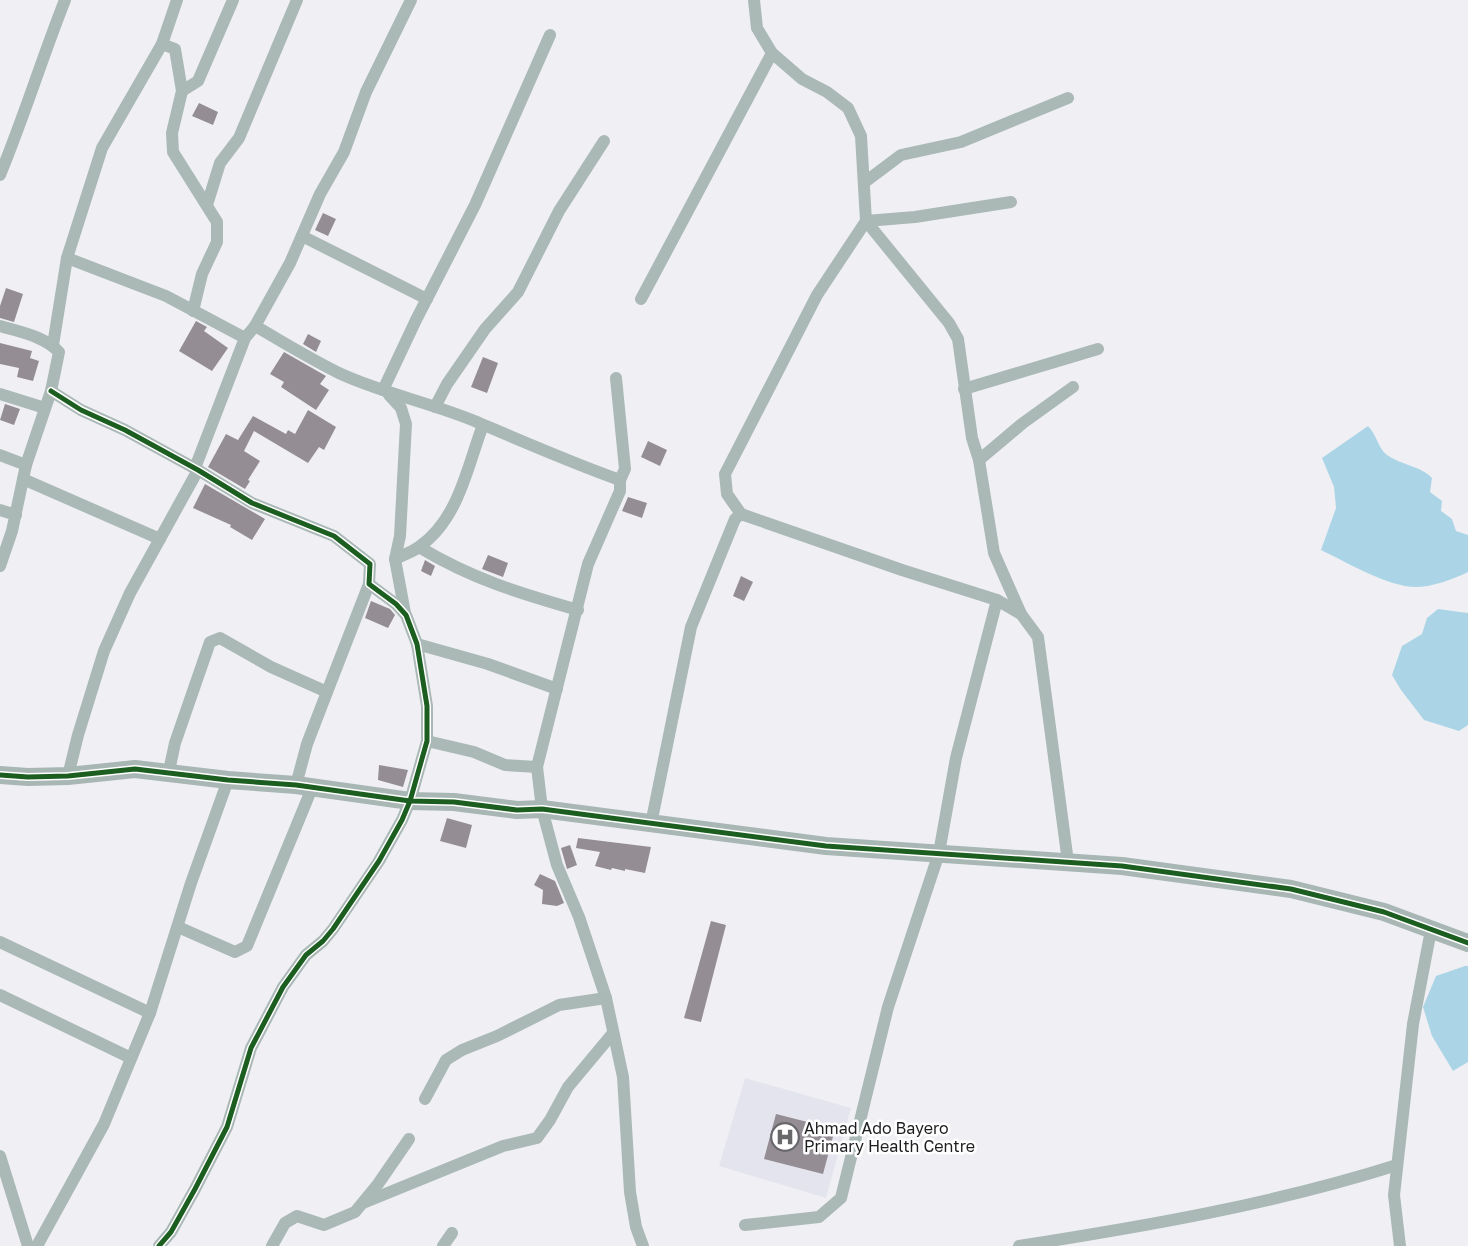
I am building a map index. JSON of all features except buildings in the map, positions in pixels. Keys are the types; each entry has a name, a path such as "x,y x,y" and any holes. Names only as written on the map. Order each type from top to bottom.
{"street":[{"path":"0,175 22,122 38,71 65,0"},
{"path":"52,345 67,258 102,148 162,44 177,0"},
{"path":"182,91 198,82 233,0"},
{"path":"207,205 220,163 238,138 297,0"},
{"path":"68,776 78,735 104,651 130,593 196,469 245,338 255,326 302,236 320,194 344,152 366,92 411,0"},
{"path":"754,0 757,28 772,52 802,79 827,92 848,108 861,136 866,221 818,295 725,474 727,494 741,514 997,600 1021,614"},
{"path":"384,390 427,299 475,205 550,35"},
{"path":"162,44 175,49 182,91 172,133 173,152 217,222 218,242 202,274 193,311"},
{"path":"641,300 772,52"},
{"path":"865,182 901,155 961,142 1068,98"},
{"path":"435,407 447,384 485,329 518,292 559,211 604,141"},
{"path":"866,221 915,217 1011,202"},
{"path":"866,221 949,323 958,339 972,438 979,460 994,553 1021,614 1038,637 1068,862"},
{"path":"302,236 427,299"},
{"path":"67,258 166,296 245,338"},
{"path":"0,326 32,335 52,345 59,352 51,391 26,465 16,514 0,566"},
{"path":"255,326 341,374 411,401 435,407 483,425 583,467 620,480"},
{"path":"964,389 1098,350"},
{"path":"616,378 625,469 620,480 620,491 588,564 578,610 537,767 542,809 557,865 579,917 606,998 623,1077 630,1192 636,1227 644,1246"},
{"path":"979,460 1023,423 1073,387"},
{"path":"159,1246 171,1232 227,1127 252,1048 283,987 306,955 323,941 333,929 379,861 402,820 410,801 427,742 427,706 417,644 406,615 395,559 400,536 406,424 401,408 384,390"},
{"path":"51,391 81,410 125,430 196,469 252,503 340,540 370,564 369,584 307,744 304,786 247,946 235,952 178,927"},
{"path":"0,394 45,408"},
{"path":"395,559 419,547 434,533 458,500 483,425"},
{"path":"0,454 26,465"},
{"path":"24,479 160,539"},
{"path":"0,510 16,514"},
{"path":"650,824 691,627 735,518 741,514"},
{"path":"419,547 446,564 503,588 578,610"},
{"path":"369,584 396,604 406,615"},
{"path":"745,1225 819,1217 841,1198 888,1006 939,853 956,758 997,600"},
{"path":"168,772 174,743 210,642 220,638 271,667 327,692"},
{"path":"417,644 488,664 557,689"},
{"path":"427,742 474,752 505,765 537,767"},
{"path":"0,775 28,777 68,776 135,768 228,780 304,786 410,801 454,802 517,810 542,809 826,846 1122,866 1291,889 1384,912 1468,943"},
{"path":"36,1246 104,1124 150,1013 228,780"},
{"path":"1400,1246 1394,1194 1414,1024 1431,930"},
{"path":"0,942 150,1013"},
{"path":"0,995 131,1058"},
{"path":"424,1099 446,1060 462,1050 497,1036 559,1005 606,998"},
{"path":"363,1203 503,1146 537,1138 550,1120 568,1087 613,1033"},
{"path":"272,1246 285,1223 297,1216 324,1225 356,1212 409,1139"},
{"path":"0,1156 28,1246"},
{"path":"1019,1246 1234,1209 1339,1184 1397,1165"},
{"path":"443,1246 452,1232"}],"shaded area":[{"name":"Ahmad Ado Bayero Primary Health Centre","path":"745,1078 851,1108 826,1198 719,1166"}],"water":[{"path":"1368,426 1387,455 1422,471 1432,478 1430,492 1442,501 1441,511 1452,519 1456,531 1468,535 1468,572 1429,586 1405,586 1367,573 1321,550 1336,508 1334,487 1322,458"},
{"path":"1438,609 1468,613 1468,725 1459,731 1424,720 1392,675 1402,646 1422,634 1427,618"},
{"path":"1468,966 1468,1062 1453,1071 1432,1036 1423,1007 1436,976"}],"cycle path":[{"path":"51,391 81,410 125,430 198,470 252,503 334,536 370,564 369,584 396,604 406,615 417,644 427,706 427,741 410,801 402,820 379,861 333,929 323,941 306,955 283,987 251,1048 227,1127 171,1232 159,1246"},
{"path":"0,775 28,777 68,776 135,769 228,780 296,785 410,801 454,802 517,810 542,809 826,846 1122,866 1291,889 1384,912 1468,943"}],"place":[{"name":"Ahmad Ado Bayero Primary Health Centre","path":"785,1137"}]}
